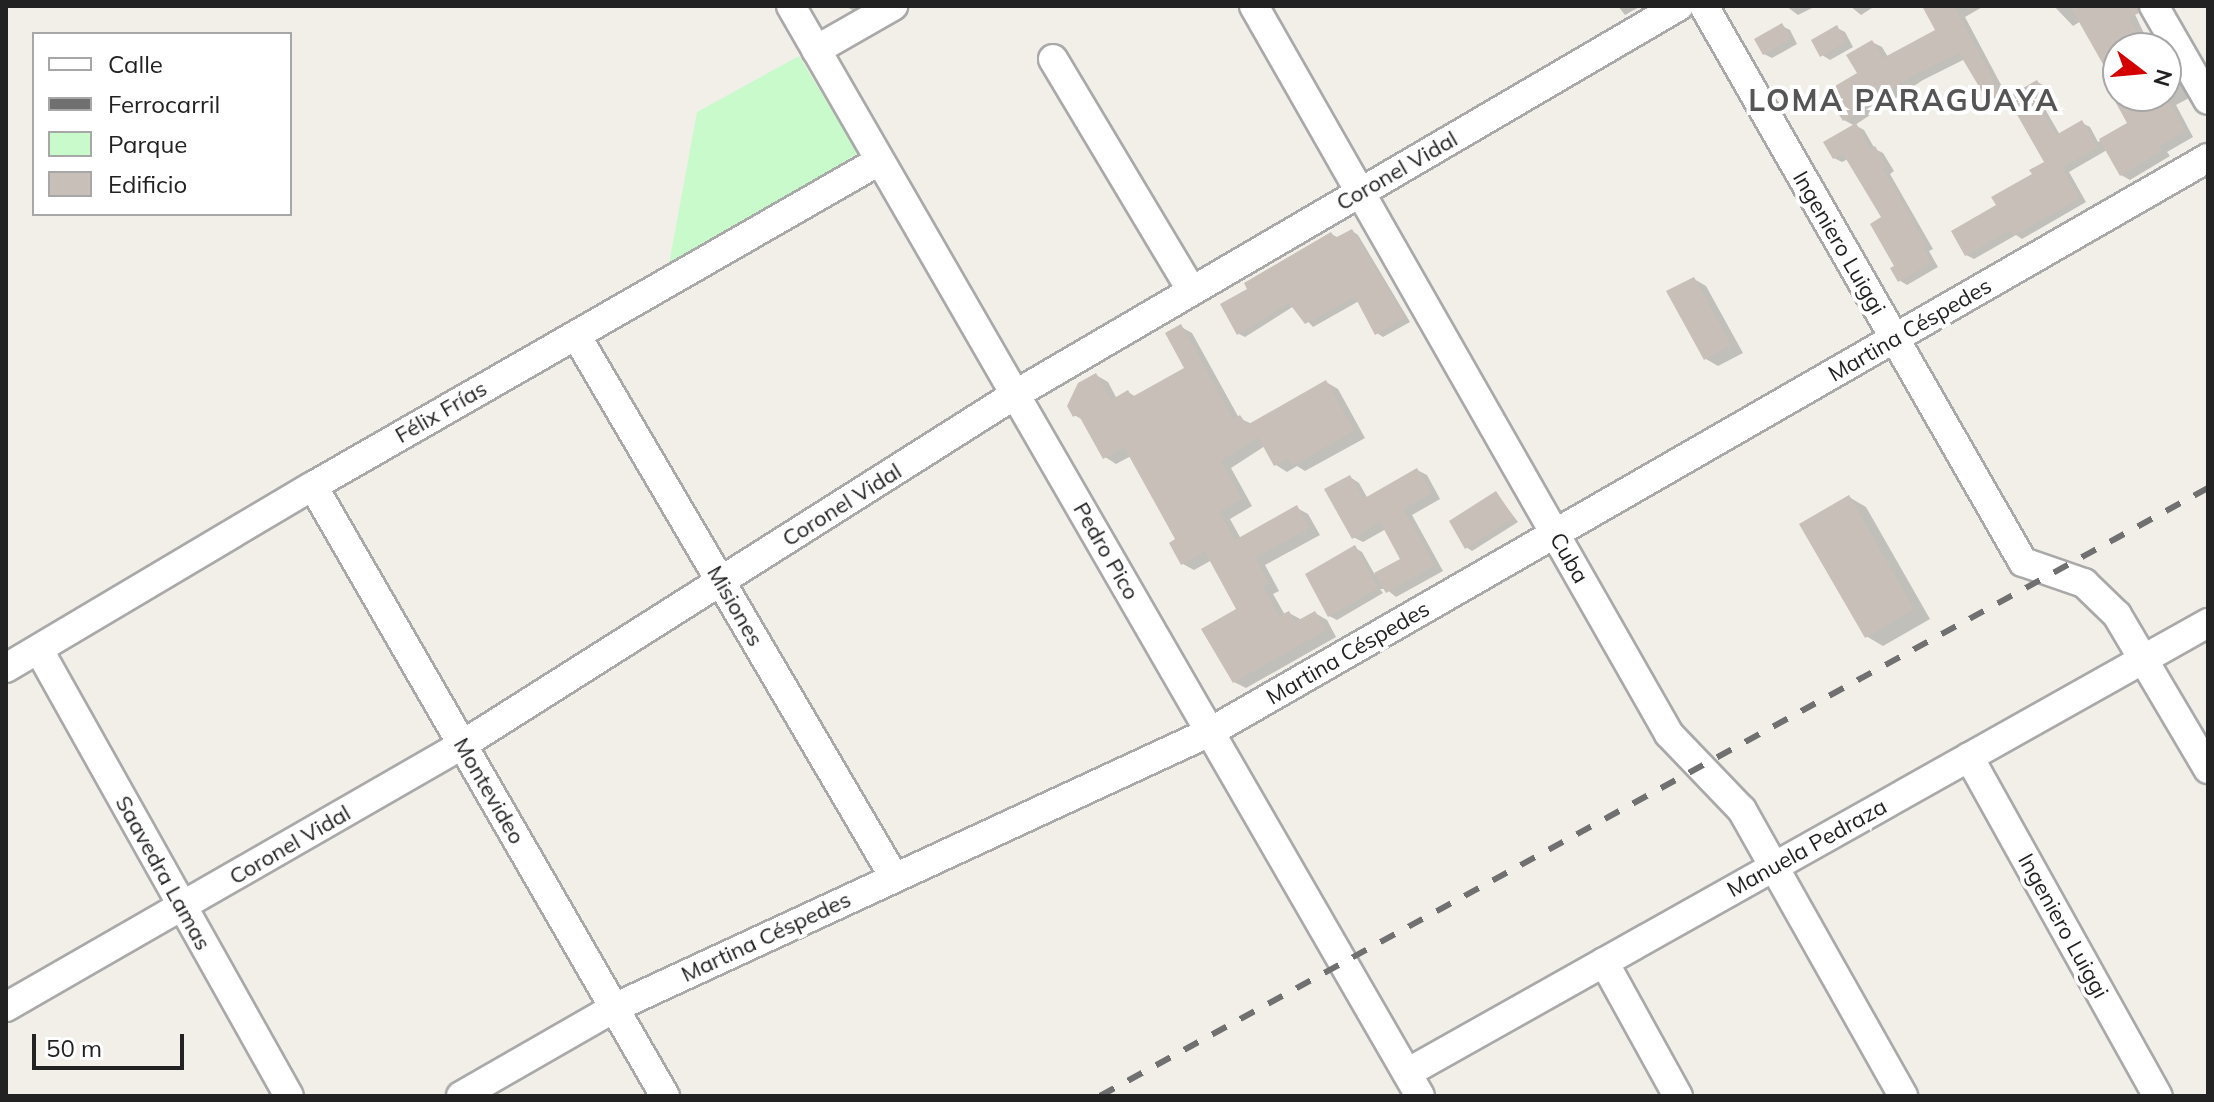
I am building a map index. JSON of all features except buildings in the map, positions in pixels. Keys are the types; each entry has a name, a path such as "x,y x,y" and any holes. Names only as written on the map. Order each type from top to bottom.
{"street":[{"name":"Pedro Pico","path":"791,6 1414,1085"},
{"path":"816,50 893,6"},
{"name":"Cuba","path":"1254,6 1669,734 1742,810 1903,1096"},
{"name":"Coronel Vidal","path":"6,1007 462,745 1016,394 1679,6"},
{"name":"Ingeniero Luiggi","path":"1704,6 2023,562 2084,583 2117,615 2144,658"},
{"path":"2154,6 2208,100"},
{"path":"1053,59 1192,291"},
{"name":"Martina Céspedes","path":"461,1096 614,1008 1210,732 2208,158"},
{"name":"Félix Frías","path":"6,668 313,486 879,161"},
{"name":"Misiones","path":"576,335 894,877"},
{"name":"Montevideo","path":"313,486 665,1096"},
{"name":"Manuela Pedraza","path":"1414,1085 1604,962 2208,623"},
{"name":"Saavedra Lamas","path":"39,650 289,1096"},
{"path":"2144,658 2208,769"},
{"name":"Ingeniero Luiggi","path":"1969,757 2158,1096"},
{"path":"1604,962 1678,1096"}],"green space":[{"path":"799,56 858,153 667,275 697,112"}],"railway":[{"path":"1100,1096 2208,488"}],"district":[{"name":"LOMA PARAGUAYA","path":"1904,100"}]}
